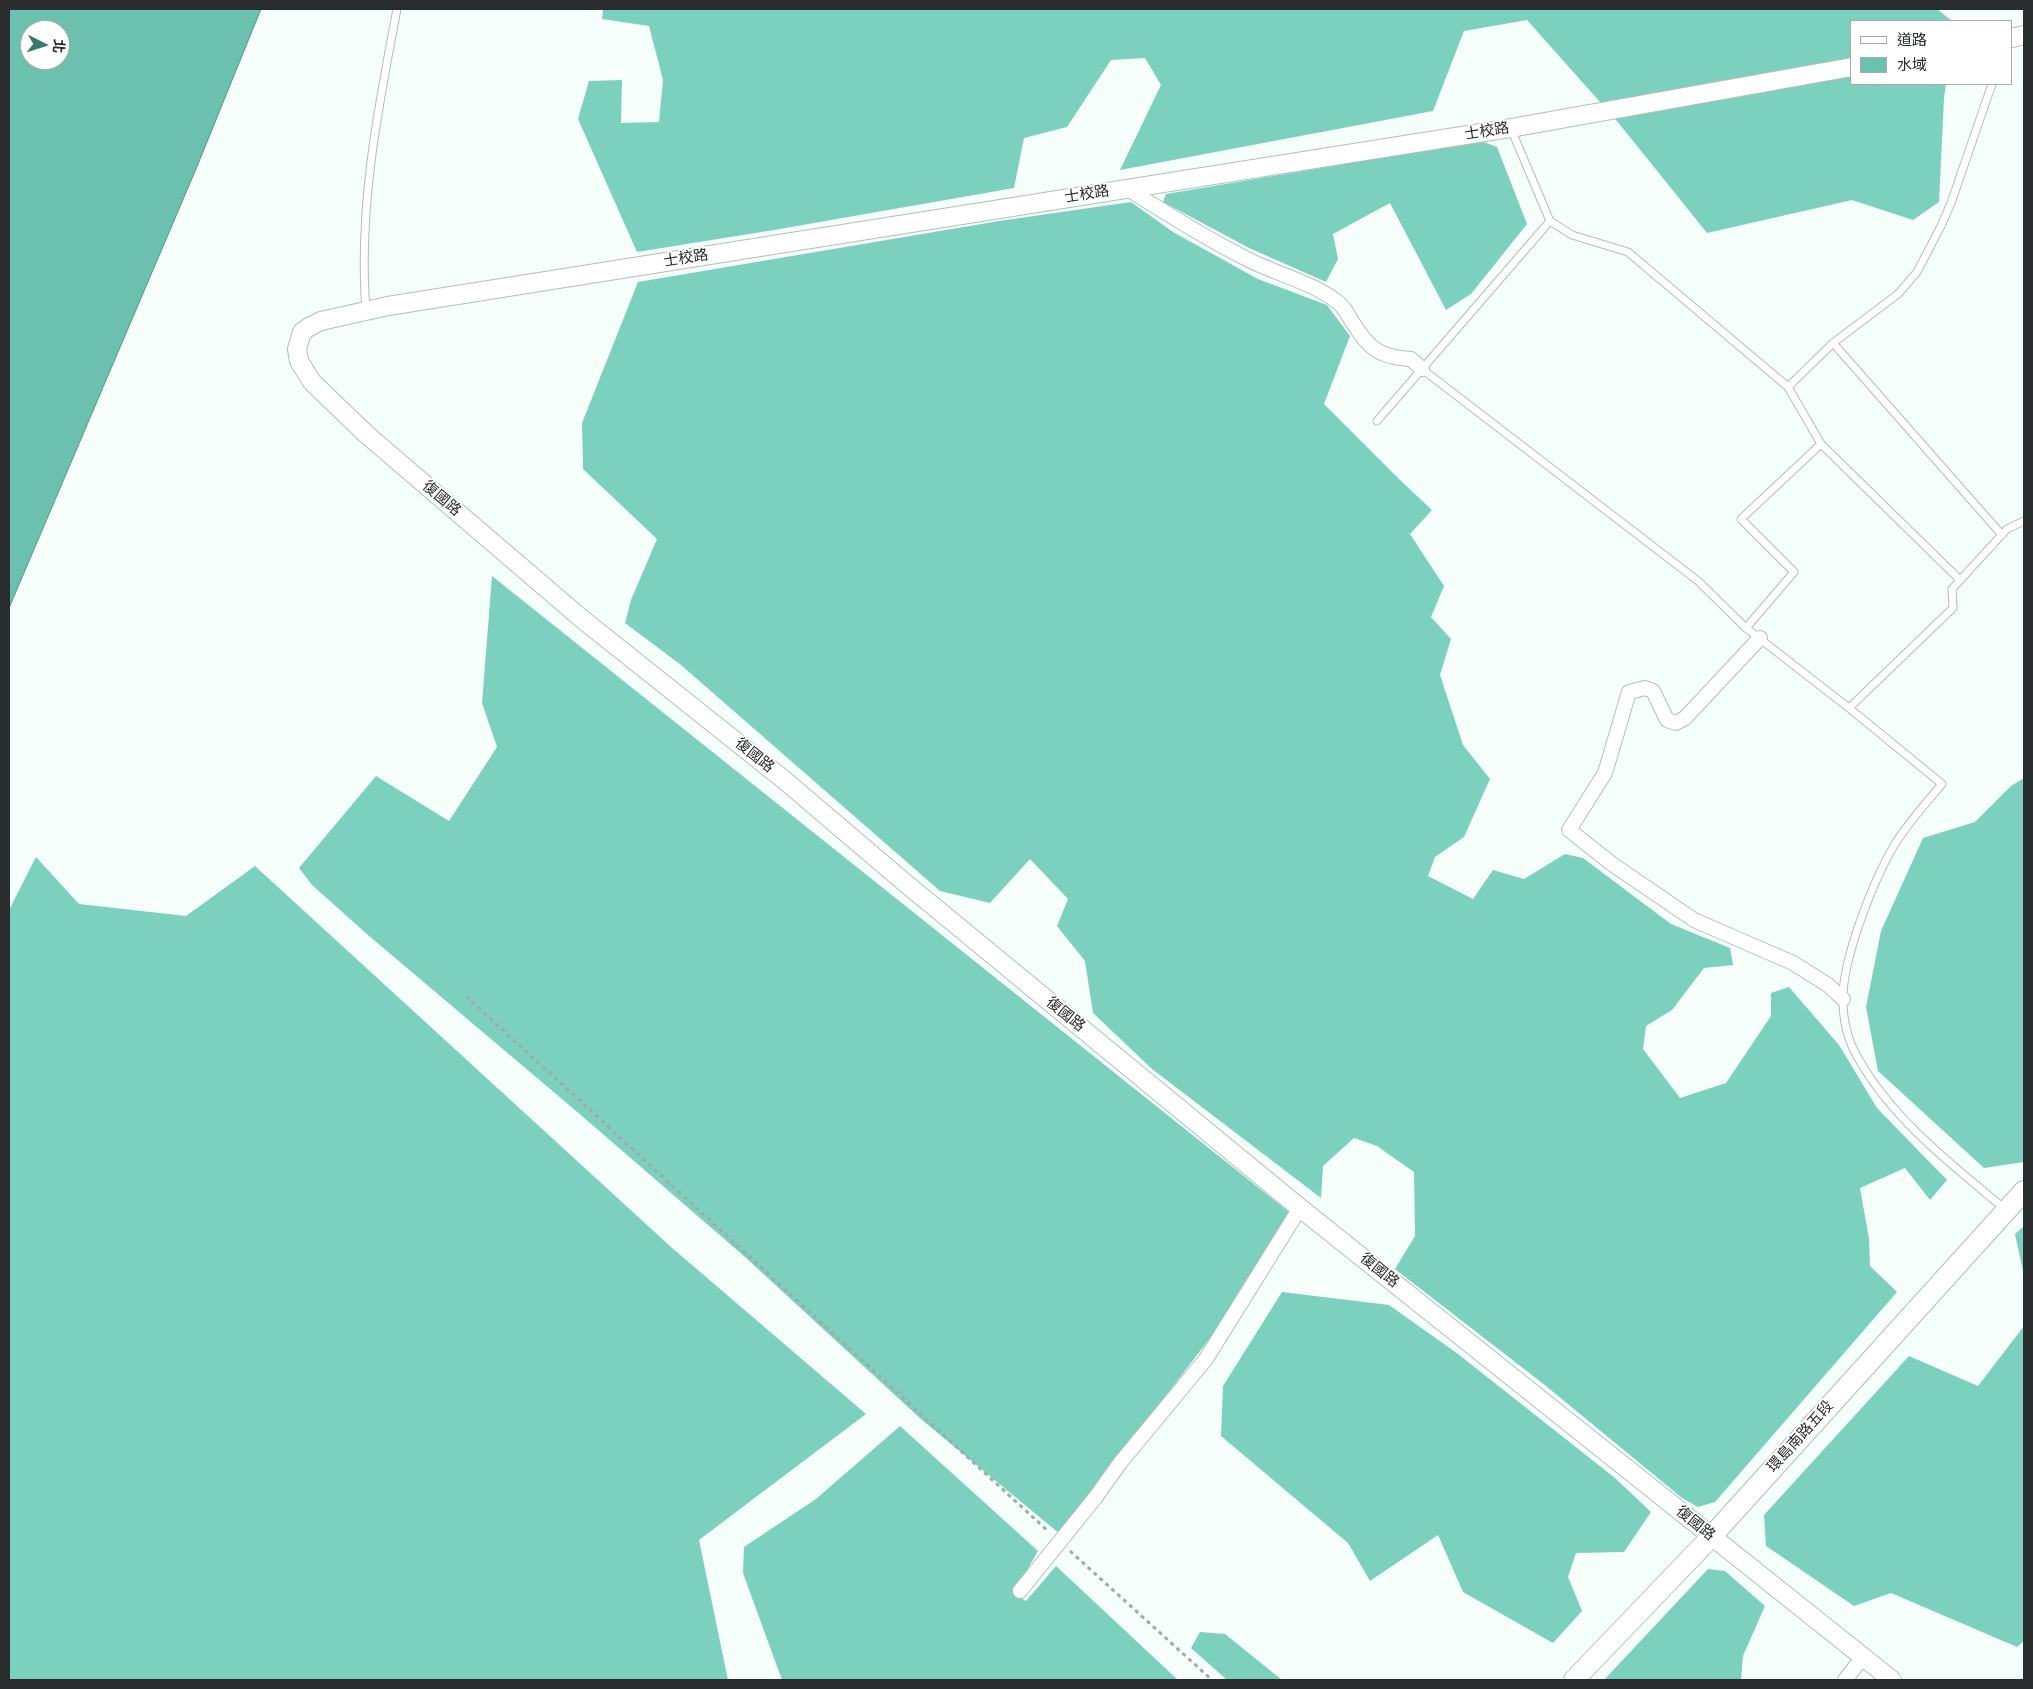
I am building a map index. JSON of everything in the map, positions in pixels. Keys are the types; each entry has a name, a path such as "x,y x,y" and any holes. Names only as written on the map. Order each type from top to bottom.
{"main road":[{"name":"環島南路五段","path":"1574,1680 1711,1537 2024,1191"}],"street":[{"name":"士校路","path":"321,321 429,299 1510,128 1850,67"},
{"path":"1128,189 1198,232 1250,260 1328,294 1340,303 1361,336 1373,349 1391,358 1411,359 1422,369"},
{"name":"復國路","path":"321,321 302,332 297,349 299,361 312,382 366,434 582,619 783,779 904,882 1300,1208 1892,1680"},
{"path":"1760,638 1685,718 1676,723 1667,720 1653,691 1645,688 1628,692 1605,773 1570,830 1612,864 1694,920 1793,963 1828,986 1843,999"},
{"path":"1020,1591 1095,1498 1120,1463 1206,1359 1300,1208"},
{"path":"1845,1680 1863,1657"}],"lane":[{"path":"366,312 363,277 365,224 376,123 397,9"},
{"path":"1788,387 1833,343 1898,294 1917,272 1948,210 1992,85"},
{"path":"1510,128 1550,221 1572,235 1628,252 1788,387 1821,444 1960,580"},
{"path":"1377,421 1550,221"},
{"path":"1833,343 2002,535"},
{"path":"1422,369 1698,581 1746,628 1849,708 1942,784 1896,842 1873,889 1850,958 1843,999 1844,1020 1857,1058 1876,1086 1898,1113 1926,1141 2006,1211"},
{"path":"1746,628 1794,572 1741,518 1821,444"},
{"path":"1849,708 1953,608 1952,589 2007,530 2024,521"}],"path":[{"path":"466,996 1212,1680"}],"shaded area":[{"path":"603,9 1937,9 1951,20 1850,20 1850,85 1946,85 1939,202 1913,220 1852,200 1707,233 1617,121 1527,20 1464,31 1433,111 1120,170 1161,85 1145,58 1111,60 1067,127 1024,138 1014,188 637,252 578,119 589,81 622,80 621,123 659,122 663,80 649,26 602,19"},
{"path":"1481,141 1497,147 1527,224 1471,294 1446,310 1390,203 1333,234 1338,259 1326,282 1249,248 1163,202 1166,194"},
{"path":"1131,202 1173,232 1258,279 1327,305 1350,336 1324,404 1432,510 1410,534 1444,586 1431,617 1451,639 1440,675 1463,745 1490,779 1464,837 1435,857 1428,876 1473,899 1493,870 1524,879 1565,854 1583,858 1671,924 1730,948 1733,965 1704,968 1672,1010 1646,1026 1643,1049 1680,1098 1726,1083 1771,1016 1771,993 1789,987 1839,1045 1877,1108 1947,1180 1930,1200 1905,1168 1860,1188 1869,1239 1870,1266 1897,1292 1715,1502 1698,1507 1682,1498 1546,1386 1395,1269 1415,1236 1414,1172 1377,1146 1354,1138 1323,1166 1321,1198 1152,1069 1093,1013 1085,961 1057,926 1068,899 1030,859 990,903 940,891 681,665 625,623 631,600 657,539 583,469 582,423 638,282 999,221"},
{"path":"492,576 1289,1212 1233,1308 1060,1534 922,1420 745,1257 368,935 312,885 299,868 376,776 449,821 497,747 482,703"},
{"path":"2024,778 2024,1162 1984,1168 1878,1071 1866,1007 1881,931 1923,838 1975,822 2011,786"},
{"path":"36,857 79,904 186,916 255,866 671,1247 866,1414 699,1540 728,1680 9,1680 9,910"},
{"path":"2024,1226 2024,1276 2015,1234"},
{"path":"1282,1292 1389,1305 1458,1354 1615,1478 1651,1512 1624,1552 1576,1553 1568,1577 1582,1611 1553,1643 1463,1592 1438,1535 1370,1581 1348,1543 1221,1436 1223,1386"},
{"path":"2024,1326 2024,1641 2017,1647 1891,1593 1854,1606 1766,1546 1764,1515 1909,1356 1978,1386"},
{"path":"900,1426 1038,1551 1014,1593 1026,1601 1056,1566 1178,1680 782,1680 743,1573 744,1547 816,1499"},
{"path":"1708,1569 1725,1571 1765,1606 1743,1656 1741,1680 1604,1680"},
{"path":"1200,1632 1225,1634 1282,1680 1227,1680 1191,1648"}],"water":[{"path":"9,9 261,9 196,169 9,608"}]}
